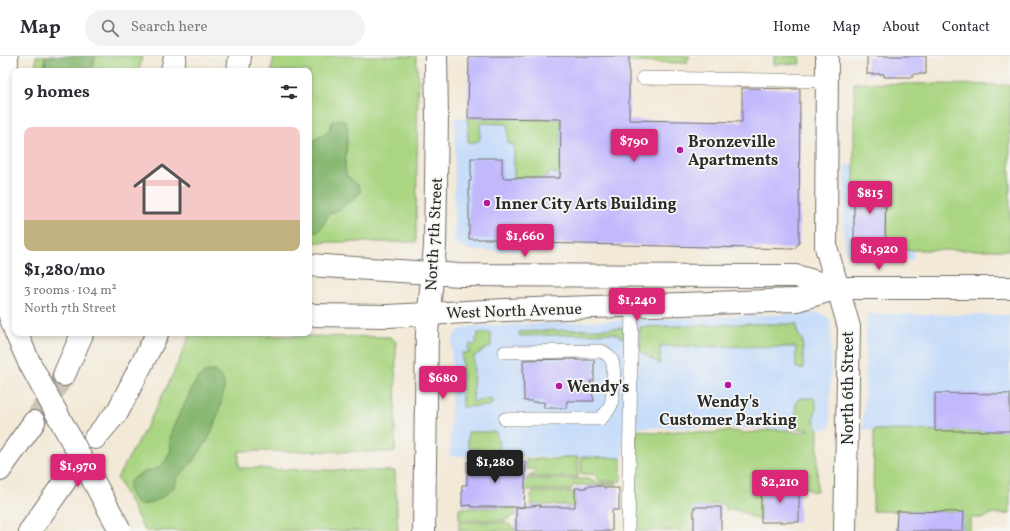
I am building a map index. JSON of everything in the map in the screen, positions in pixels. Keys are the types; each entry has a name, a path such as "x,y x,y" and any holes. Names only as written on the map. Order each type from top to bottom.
{"main road":[{"path":"8,56 5,262 8,310 12,321"},
{"path":"173,68 176,56"},
{"path":"238,68 240,56"},
{"name":"North 7th Street","path":"424,531 426,348 435,246 437,126 436,56"},
{"name":"North 6th Street","path":"827,56 826,247 849,326 846,531"},
{"name":"West North Avenue","path":"312,265 460,275 796,276 838,288 1010,288"},
{"name":"West North Avenue","path":"312,315 388,316 632,305 797,300 838,288"},
{"path":"17,336 29,362 120,531"},
{"path":"64,375 81,336"},
{"path":"95,438 118,411 156,336"},
{"path":"0,470 34,422"},
{"path":"30,531 65,481"}],"lane":[{"path":"643,78 827,81"},
{"path":"628,531 632,305"},
{"path":"505,352 601,351 610,357 613,366 613,394 611,404 600,419 505,419"}],"shaded area":[{"path":"455,118 561,119 559,251 472,251 458,244 454,235"},
{"path":"845,165 914,166 913,260 860,260 851,257 845,251"},
{"path":"817,313 823,314 828,318 831,324 830,429 624,427 623,458 449,456 452,341 456,333 461,329 474,326"},
{"path":"867,314 1010,315 1010,431 863,430"}],"green space":[{"path":"36,56 45,56 45,68 36,68"},
{"path":"45,56 95,56 93,68 46,68"},
{"path":"95,56 142,56 140,68 93,68"},
{"path":"274,56 416,56 418,78 416,242 312,242 312,68 272,68"},
{"path":"629,56 690,56 687,60 688,63 629,62"},
{"path":"774,56 800,56 800,64 774,64"},
{"path":"854,83 1010,85 1010,250 882,250 882,244 887,244 887,202 889,185 854,185"},
{"path":"468,118 561,119 560,178 558,174 550,172 546,178 514,178 514,144 508,144 508,124 480,123 480,139 476,142 468,142"},
{"path":"340,119 345,121 348,129 345,166 346,175 359,186 361,192 350,202 329,214 319,230 312,233 312,142 328,131 333,121"},
{"path":"797,324 798,334 802,339 803,369 796,367 796,347 660,346 660,364 640,351 640,327"},
{"path":"623,328 623,338 612,333 519,335 519,332"},
{"path":"478,333 491,333 491,346 474,356 473,402 490,398 492,403 489,406 462,407 462,353 469,353 469,346 471,343 474,346 477,342 475,340 478,337"},
{"path":"190,336 391,337 396,342 395,452 239,451 239,468 276,470 308,469 395,471 398,531 145,531 117,478 148,424 173,374"},
{"path":"214,371 224,382 224,387 218,412 207,441 192,462 178,477 172,489 156,501 138,505 129,491 129,483 133,478 158,468 166,460 171,450 170,441 172,429 197,379 206,372"},
{"path":"801,398 814,398 816,403 814,421 818,429 817,491 810,491 809,488 799,487 762,487 761,521 737,510 725,510 724,504 711,504 711,507 694,531 635,531 637,430 655,433 679,431 713,433 736,431 743,433 768,430 803,432 810,429 796,429 796,403"},
{"path":"874,430 1010,431 1010,514 991,514 985,518 970,518 970,531 963,531 963,512 873,511"},
{"path":"468,432 496,432 501,454 477,457 480,450 469,448"},
{"path":"563,457 578,457 578,477 528,477 530,475 534,475 536,471 534,468 531,470 526,469 526,459 563,459"},
{"path":"581,457 621,458 621,481 600,481 596,478 596,474 581,474"},
{"path":"525,479 588,479 598,483 617,483 617,485 575,485 571,490 522,490"},
{"path":"533,492 575,493 575,509 565,505 531,505 531,494"},
{"path":"459,508 516,508 516,515 505,520 459,520"},
{"path":"459,522 505,522 516,529 516,531 459,531"}],"building":[{"name":"Bronzeville Apartments","path":"469,56 629,56 629,120 742,122 742,88 800,89 799,243 794,249 532,244 513,239 469,239 469,181 471,181 471,158 502,158 503,178 560,178 561,119 468,118"},
{"path":"867,56 926,56 926,74 913,74 913,77 884,77 884,74 867,74"},
{"path":"854,187 886,187 885,244 854,244"},
{"name":"Wendy's","path":"523,360 594,360 594,381 590,381 594,401 567,401 567,408 544,408 544,402 524,401"},
{"path":"935,393 1010,394 1010,431 935,431"},
{"path":"487,458 505,458 505,460 519,460 519,462 526,462 524,507 462,506 462,485 467,485 467,462 473,462 473,460 487,460"},
{"path":"586,486 619,488 619,510 612,510 612,531 516,531 516,508 540,505 540,507 575,507 575,488 586,488"},
{"path":"761,487 799,487 799,522 761,522"},
{"path":"694,507 721,507 721,531 694,531"},
{"path":"897,511 964,512 963,531 896,531"}],"tunnel":[{"path":"34,422 64,375"}],"place":[{"name":"Bronzeville Apartments","path":"680,150"},
{"name":"Inner City Arts Building","path":"487,203"},
{"name":"Wendy's Customer Parking","path":"728,385"},
{"name":"Wendy's","path":"559,386"}]}
